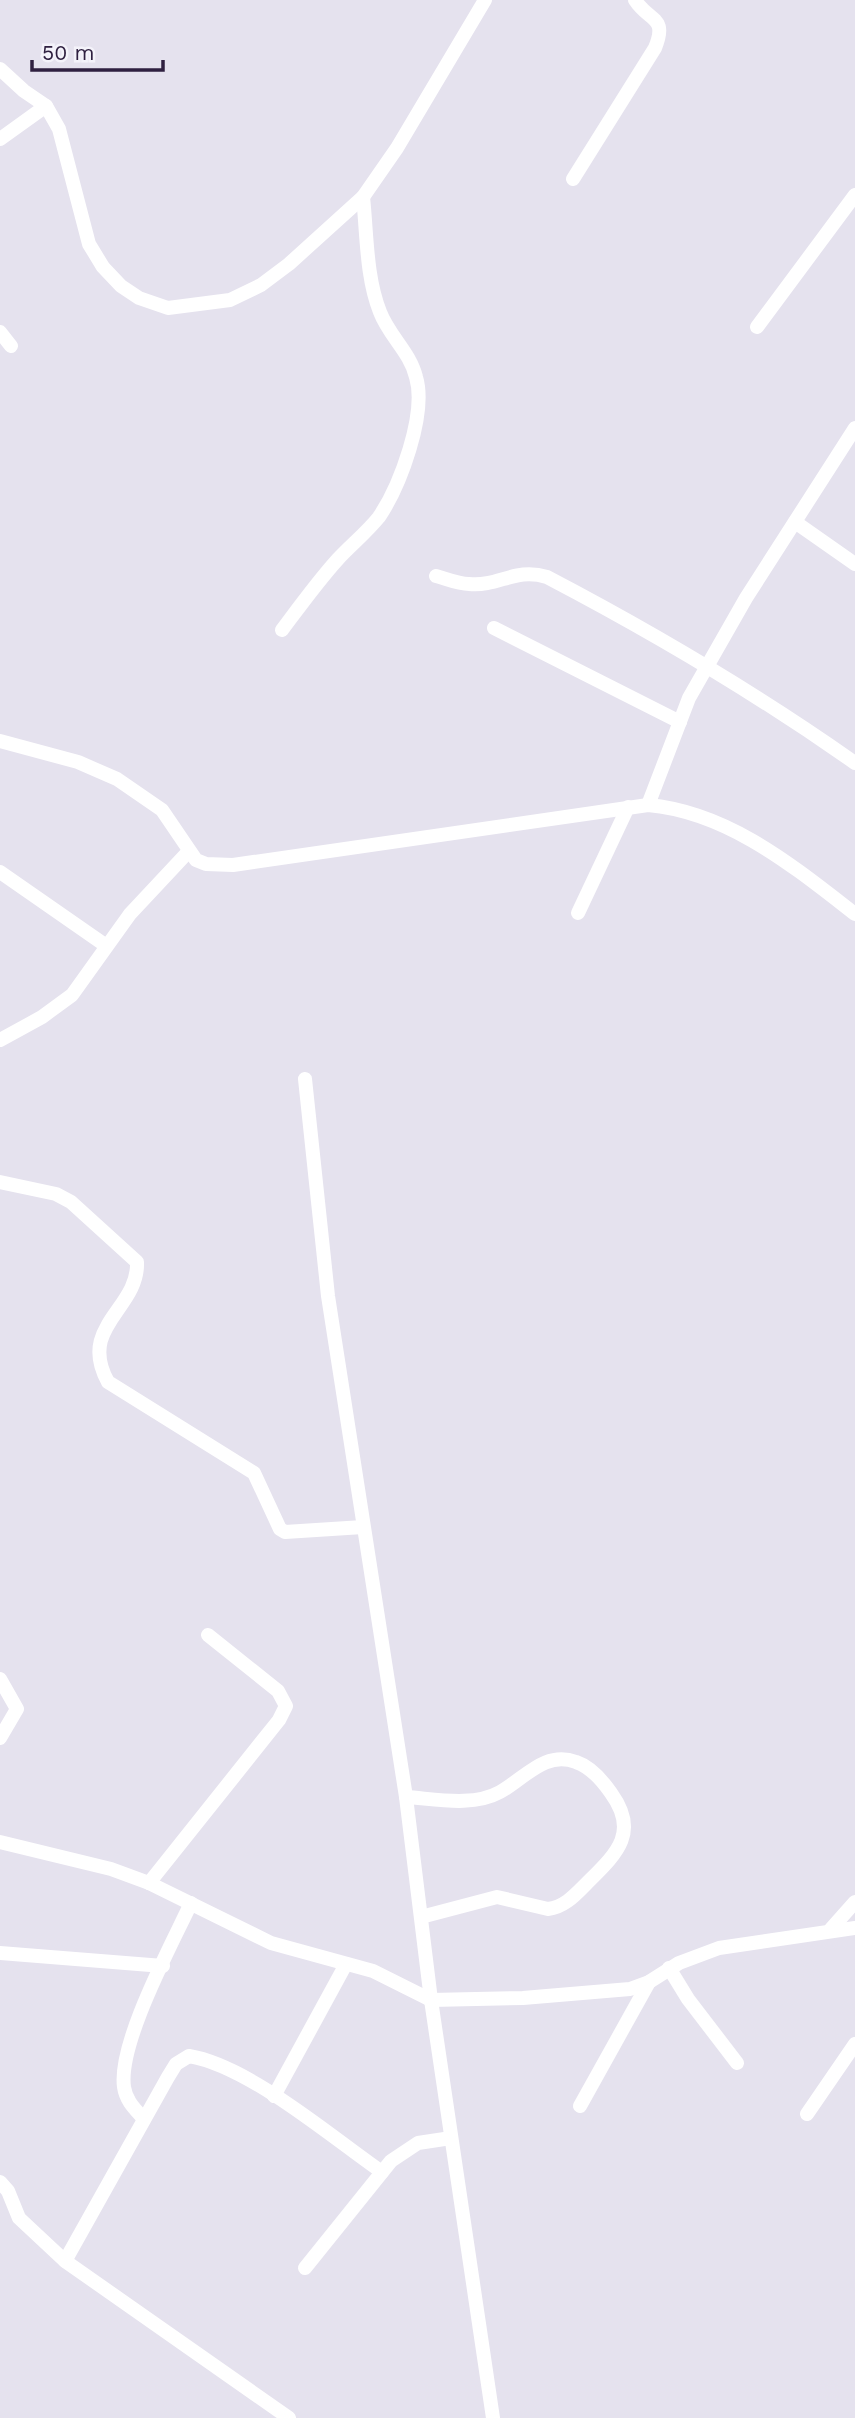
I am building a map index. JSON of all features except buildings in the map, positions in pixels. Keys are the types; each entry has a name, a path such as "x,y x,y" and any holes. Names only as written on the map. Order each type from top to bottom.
{"street":[{"path":"0,69 24,92 46,106 59,129 89,244 103,267 121,286 139,299 167,308 230,300 261,285 318,239 363,197 397,148 485,0"},
{"path":"573,179 660,36 660,27 654,17 635,0"},
{"path":"0,139 46,106"},
{"path":"757,327 855,195"},
{"path":"282,630 319,581 376,520 389,501 417,419 420,397 417,377 411,360 380,313 374,291 363,197"},
{"path":"0,332 11,346"},
{"path":"648,806 680,722 707,666 855,428"},
{"path":"795,522 855,565"},
{"path":"436,576 470,584 517,573 532,572 547,577 707,666 789,717 855,763"},
{"path":"494,628 680,722"},
{"path":"0,741 78,762 126,784 162,810 175,826 188,852 206,864 233,864 648,806 690,811 734,831 813,881 855,914"},
{"path":"578,912 628,807"},
{"path":"0,1040 42,1017 72,995 105,945 188,852"},
{"path":"2,879 105,945"},
{"path":"305,1079 328,1296 406,1797 431,2000 494,2418"},
{"path":"0,1182 56,1195 71,1202 137,1262 132,1284 103,1333 98,1350 101,1368 108,1382 254,1473 280,1529 285,1532 363,1527"},
{"path":"149,1883 279,1720 286,1706 278,1691 208,1635"},
{"path":"0,1679 17,1709 0,1738"},
{"path":"406,1797 471,1801 487,1798 538,1766 564,1759 577,1762 603,1781 616,1800 625,1826 618,1850 566,1902 556,1908 548,1909 497,1897 421,1917"},
{"path":"0,1842 111,1869 149,1883 279,1946 373,1971 431,2000 578,1995 631,1990 669,1968 719,1948 831,1929 855,1928"},
{"path":"831,1929 855,1902"},
{"path":"144,2119 128,2101 124,2069 131,2039 191,1903"},
{"path":"0,1953 163,1966"},
{"path":"274,2096 346,1964"},
{"path":"669,1968 688,1999 737,2063"},
{"path":"580,2106 649,1982"},
{"path":"807,2114 855,2044"},
{"path":"65,2261 176,2064 189,2056 212,2060 244,2076 382,2172"},
{"path":"304,2268 382,2172 403,2151 418,2143 452,2138"},
{"path":"0,2182 8,2191 25,2224 65,2261 289,2418"}]}
